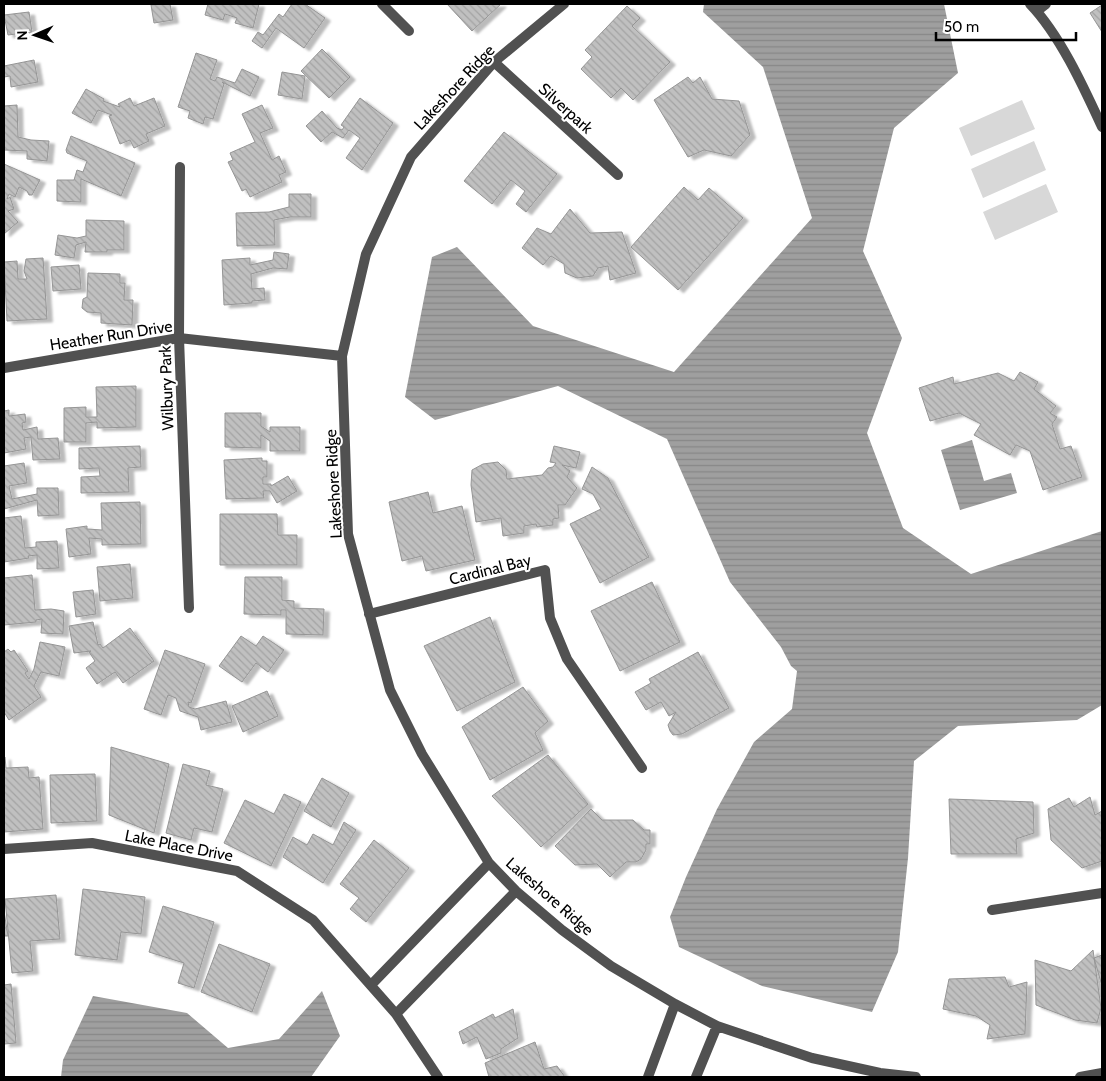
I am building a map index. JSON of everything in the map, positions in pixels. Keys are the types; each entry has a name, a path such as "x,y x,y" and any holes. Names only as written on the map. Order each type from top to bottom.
{"street":[{"path":"382,4 409,31"},
{"name":"Lakeshore Ridge","path":"564,4 494,62 411,156 366,254 342,356 348,534 390,690 422,754 488,863 516,891 562,930 611,966 675,1004 717,1026 812,1058 880,1073 916,1077"},
{"path":"1046,4 1033,7 1082,83 1102,127"},
{"name":"Silverpark","path":"494,62 618,176"},
{"name":"Wilbury Park","path":"180,167 179,338 189,608"},
{"name":"Heather Run Drive","path":"4,368 179,338 342,356"},
{"name":"Cardinal Bay","path":"369,614 545,570 550,618 567,659 642,768"},
{"name":"Lake Place Drive","path":"4,849 92,843 237,871 313,920 396,1014 438,1077"},
{"path":"371,985 488,863"},
{"path":"396,1014 516,891"},
{"path":"992,910 1102,893"},
{"path":"648,1077 675,1004"},
{"path":"696,1077 717,1026"},
{"path":"1080,1077 1102,1073"}],"shaded area":[{"path":"704,4 944,4 958,73 894,128 863,251 902,338 867,433 903,528 971,574 1102,531 1102,705 1077,720 958,726 914,761 908,858 898,952 872,1012 762,986 679,947 670,917 686,877 717,809 754,742 792,709 797,671 791,666 781,647 730,582 667,439 558,386 435,420 405,397 432,257 457,247 533,326 674,372 812,218 763,67 703,12"},
{"path":"1022,100 1035,129 971,156 959,128"},
{"path":"1034,141 1046,170 983,198 971,169"},
{"path":"1046,184 1058,212 995,240 983,212"},
{"path":"972,440 984,481 1011,473 1017,493 960,510 941,450"},
{"path":"322,991 340,1036 311,1077 61,1077 63,1060 93,996 187,1013 228,1048 279,1039"}],"building":[{"path":"170,4 173,20 154,23 151,5"},
{"path":"208,4 259,4 253,28 235,23 237,18 225,14 223,20 205,15"},
{"path":"292,4 305,4 325,18 304,48 276,28 262,48 252,41 258,32 263,35 279,14 283,17"},
{"path":"447,4 501,4 472,31"},
{"path":"1102,5 1102,32 1090,13"},
{"path":"627,6 640,18 632,26 670,62 633,100 621,88 611,98 581,69 592,57 585,50"},
{"path":"29,12 32,32 8,35 4,15"},
{"path":"322,49 350,77 329,98 301,71"},
{"path":"196,53 217,60 210,79 215,81 217,77 235,83 242,69 259,77 250,96 222,82 224,84 213,119 205,117 203,124 188,118 190,111 178,107"},
{"path":"34,60 38,82 11,87 10,76 4,77 4,66"},
{"path":"282,72 305,76 302,99 278,95"},
{"path":"688,77 693,83 700,77 712,99 739,101 750,135 731,156 704,150 688,157 654,100"},
{"path":"86,89 104,99 103,101 120,107 118,104 130,98 134,106 154,98 165,126 146,134 149,141 134,148 130,140 120,144 109,116 112,115 98,110 91,123 72,113"},
{"path":"360,98 393,123 362,170 346,158 360,138 349,130 343,138 332,132 321,142 306,126 322,111 337,128 342,130 344,127 341,125"},
{"path":"17,105 18,137 49,141 47,161 27,159 27,151 4,150 4,106"},
{"path":"262,105 273,128 260,133 272,160 279,156 286,172 279,175 282,182 250,197 246,189 242,191 228,162 233,160 230,153 255,142 242,114"},
{"path":"504,132 557,174 526,212 516,204 525,191 511,180 492,204 464,181"},
{"path":"71,136 135,163 121,196 81,179 81,202 57,201 57,180 74,180 77,170 83,172 87,161 67,153 66,150"},
{"path":"4,164 40,180 32,195 29,195 27,191 19,187 15,197 9,194 7,199 10,197 14,209 8,211 18,222 4,234"},
{"path":"684,187 698,200 709,188 743,218 678,290 631,247"},
{"path":"289,194 311,194 311,217 290,217 274,220 275,245 237,246 236,213 269,212 289,207"},
{"path":"570,209 590,233 622,232 636,273 610,280 608,266 598,268 593,276 577,278 565,273 564,264 551,256 543,265 522,248 537,228 551,234"},
{"path":"86,220 124,221 124,250 85,252 86,242 76,245 74,258 55,255 58,235 77,238 86,236"},
{"path":"274,252 289,254 287,269 273,268 251,274 252,289 264,288 265,300 224,305 222,260 250,258 250,265 273,260"},
{"path":"43,258 47,319 7,321 4,262 17,261 18,279 27,279 24,271 26,259"},
{"path":"79,265 81,289 53,291 51,267"},
{"path":"88,273 120,274 120,283 125,283 124,300 133,300 132,325 101,323 101,313 87,312 82,308 83,299 87,297"},
{"path":"1020,372 1038,382 1034,389 1056,406 1050,413 1057,417 1052,424 1060,449 1071,446 1082,477 1043,490 1030,451 1016,445 1010,455 974,435 981,424 959,413 930,421 919,388 953,377 954,384 998,373 1014,381"},
{"path":"136,386 136,427 97,428 97,422 86,423 86,442 64,442 64,408 86,407 86,417 97,417 96,387"},
{"path":"9,410 9,416 25,414 26,422 22,423 23,430 37,427 38,439 58,438 60,459 33,460 31,437 24,438 26,449 4,453 4,411"},
{"path":"225,413 261,413 261,426 270,432 270,427 300,427 300,451 270,451 270,441 261,435 261,448 225,447"},
{"path":"140,446 141,467 128,468 129,492 81,493 81,477 100,476 99,468 79,469 79,448"},
{"path":"554,446 580,452 576,468 562,465 570,471 567,477 577,488 565,505 558,505 559,518 553,519 553,525 537,527 536,524 524,526 524,533 503,536 501,518 476,522 471,485 472,470 483,464 498,462 506,470 507,479 542,475 556,463 550,462"},
{"path":"262,458 262,461 267,461 267,477 263,477 263,484 271,484 271,486 288,476 297,491 277,503 270,491 263,491 264,498 226,499 224,460"},
{"path":"24,463 27,483 9,486 12,499 37,494 37,488 58,488 59,515 38,516 37,500 4,509 4,466"},
{"path":"592,467 608,478 649,557 600,583 570,524 601,509 593,494 582,489"},
{"path":"428,492 433,513 462,506 475,560 426,571 422,556 402,561 389,502"},
{"path":"140,502 141,544 102,545 102,539 89,538 91,554 69,557 66,529 87,526 87,529 102,530 101,503"},
{"path":"220,514 277,514 278,535 297,535 297,565 220,565"},
{"path":"21,516 25,548 36,547 36,542 57,541 59,568 37,569 37,555 4,562 4,518"},
{"path":"130,564 133,598 100,601 97,567"},
{"path":"32,575 35,610 51,609 64,611 63,634 41,633 42,619 36,620 36,622 4,625 4,578"},
{"path":"245,577 282,577 282,600 294,601 294,608 324,609 323,635 286,634 286,610 281,610 281,615 244,614"},
{"path":"652,582 680,642 620,671 591,611"},
{"path":"93,590 96,614 76,617 73,592"},
{"path":"490,617 515,682 457,711 424,646"},
{"path":"93,622 98,645 100,644 103,648 130,628 154,661 123,683 115,672 97,684 86,668 95,661 89,652 91,651 74,653 69,626"},
{"path":"241,636 256,646 263,636 284,650 268,672 256,663 242,682 219,666"},
{"path":"40,642 65,647 59,676 41,672 34,686 41,697 9,720 4,712 4,652 8,649 11,652 14,650 28,671 25,673 29,679 34,669"},
{"path":"165,650 205,664 191,703 188,702 189,707 195,709 226,701 232,722 201,730 198,717 180,711 176,698 168,695 161,715 144,709"},
{"path":"698,652 729,708 682,734 673,735 668,725 676,712 669,716 661,702 646,710 635,692 651,683 649,679"},
{"path":"523,687 548,721 535,733 543,750 490,780 462,727"},
{"path":"267,691 278,716 243,732 232,706"},
{"path":"111,747 169,764 154,833 109,815"},
{"path":"548,755 588,804 541,847 492,796"},
{"path":"4,757 6,768 28,767 29,778 39,777 43,829 4,832"},
{"path":"183,764 210,771 206,785 223,789 212,832 194,828 191,840 166,833"},
{"path":"95,774 97,821 51,823 50,775"},
{"path":"322,778 349,793 331,827 304,811"},
{"path":"284,794 301,802 271,866 224,843 245,800 274,814"},
{"path":"1090,797 1095,815 1102,811 1102,861 1082,868 1051,840 1048,809 1069,798 1074,807"},
{"path":"949,799 1033,802 1034,833 1016,839 1017,854 951,854"},
{"path":"591,809 602,820 633,820 644,830 650,830 650,844 646,844 646,850 641,859 636,862 626,862 610,877 597,864 575,865 555,846"},
{"path":"344,822 356,830 323,883 283,857 293,837 307,845 313,834 333,845"},
{"path":"374,840 409,868 366,922 350,909 359,898 340,884"},
{"path":"83,889 145,897 141,934 121,932 117,960 75,955"},
{"path":"56,895 60,939 30,941 33,971 12,973 5,899"},
{"path":"163,906 214,922 194,988 178,983 184,963 149,952"},
{"path":"4,911 8,936 4,936"},
{"path":"219,944 270,964 252,1012 201,992"},
{"path":"1093,950 1101,1008 1097,1023 1075,1020 1036,1005 1035,960 1071,971"},
{"path":"1102,955 1102,986 1094,958"},
{"path":"1005,977 1009,987 1027,982 1025,1034 987,1039 990,1025 976,1016 943,1009 949,979"},
{"path":"11,984 16,1043 4,1044 4,985"},
{"path":"513,1009 518,1038 501,1049 501,1053 486,1059 477,1037 463,1044 459,1032 493,1014 495,1018"},
{"path":"535,1042 544,1069 557,1066 565,1077 489,1077 485,1063"}]}
